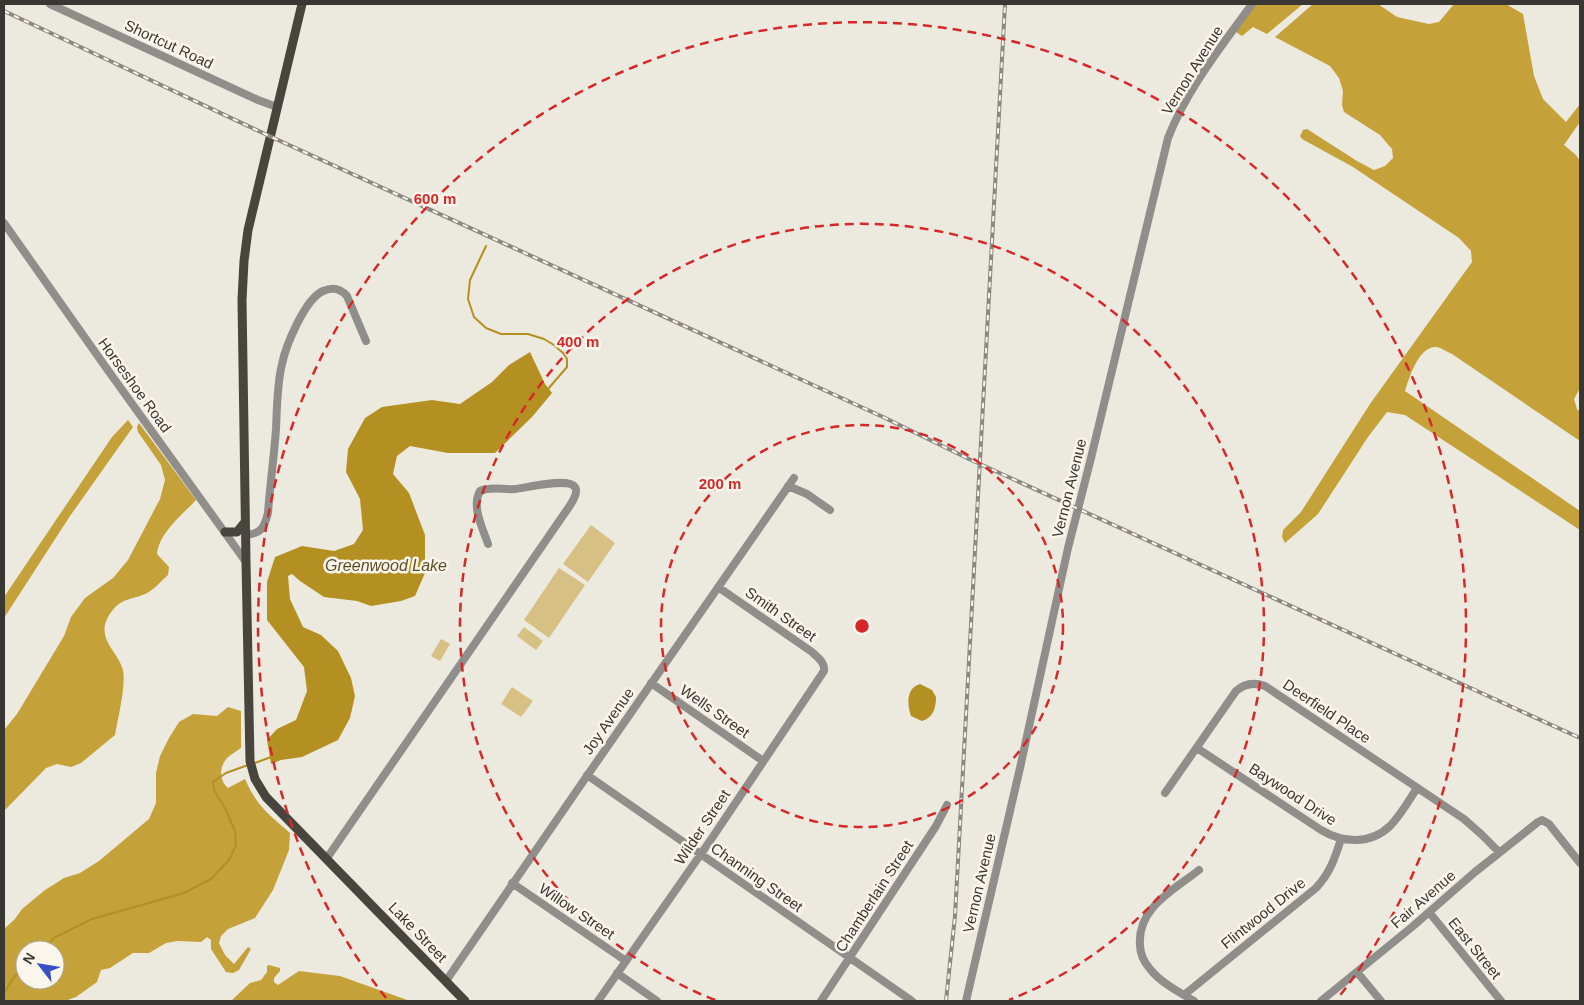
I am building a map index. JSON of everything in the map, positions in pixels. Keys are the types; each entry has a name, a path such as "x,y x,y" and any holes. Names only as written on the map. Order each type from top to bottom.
{"main road":[{"path":"246,562 242,300 244,261 252,208 302,4"},
{"path":"225,532 237,532 246,522"},
{"name":"Lake Street","path":"246,562 249,749 255,779 266,797 465,1001"}],"street":[{"name":"Shortcut Road","path":"50,4 277,108"},
{"name":"Vernon Avenue","path":"966,1001 1062,576 1168,138 1186,98 1252,4"},
{"name":"Horseshoe Road","path":"4,223 107,370 246,562"},
{"path":"246,535 255,534 260,531 264,527 268,513 282,364 294,332 311,301 320,292 325,290 337,289 344,292 366,341"},
{"name":"Joy Avenue","path":"446,981 794,478"},
{"path":"327,858 562,517 576,494 576,488 572,484 562,482 515,489 488,489 480,491 476,502 488,544"},
{"path":"788,486 807,494 830,510"},
{"name":"Smith Street","path":"718,587 812,652 822,661 824,667"},
{"name":"Wilder Street","path":"598,1001 823,674 824,667"},
{"name":"Wells Street","path":"651,683 763,761"},
{"name":"Deerfield Place","path":"1165,793 1238,689 1248,684 1259,684 1265,686 1471,824 1499,852"},
{"name":"Baywood Drive","path":"1197,748 1321,830 1341,839 1351,841 1366,839 1384,830 1396,819 1417,788"},
{"name":"Channing Street","path":"587,775 912,1001"},
{"name":"Chamberlain Street","path":"821,1001 936,826 947,805"},
{"name":"Fair Avenue","path":"1321,1001 1499,852 1538,822 1544,821 1548,824 1580,863"},
{"name":"Flintwood Drive","path":"1184,995 1316,888 1329,872 1341,839"},
{"path":"1194,1001 1150,970 1141,954 1139,936 1142,922 1151,908 1199,870"},
{"name":"Willow Street","path":"512,884 626,961"},
{"name":"East Street","path":"1429,912 1501,1001"},
{"path":"1357,972 1381,1001"},
{"path":"617,973 657,1001"}],"shaded area":[{"path":"1254,4 1303,4 1267,34 1253,27 1242,36 1236,32 1237,29"},
{"path":"1313,4 1378,4 1397,17 1429,24 1439,22 1454,4 1506,4 1523,14 1534,76 1543,99 1566,122 1580,104 1580,122 1564,145 1580,161 1580,388 1574,399 1580,412 1580,441 1452,354 1437,347 1425,351 1420,357 1412,371 1405,391 1580,511 1580,530 1405,415 1387,412 1368,437 1318,514 1285,543 1282,537 1283,530 1301,512 1370,404 1472,262 1471,251 1459,238 1353,167 1302,139 1300,136 1303,130 1307,129 1374,170 1385,166 1393,158 1392,149 1380,135 1344,112 1342,105 1343,91 1339,78 1330,66 1275,37"},
{"path":"128,420 133,427 70,516 4,618 4,597 112,437"},
{"path":"139,423 196,500 172,525 159,546 157,554 169,567 168,575 148,593 119,604 107,620 105,636 120,663 124,677 115,735 81,763 71,767 57,764 46,768 4,811 4,730 17,714 64,636 71,617 85,598 113,578 128,560 160,499 165,480 161,465 138,432 137,427"},
{"path":"591,525 615,543 588,582 563,564"},
{"path":"559,568 585,585 549,638 524,620"},
{"path":"524,627 543,641 536,650 517,636"},
{"path":"441,639 450,644 440,661 431,656"},
{"path":"512,687 533,701 521,717 501,704"},
{"path":"228,707 241,711 241,748 224,762 221,769 223,781 228,788 245,779 254,796 269,815 290,833 289,850 273,890 255,918 228,929 221,936 219,943 225,955 234,964 248,947 251,949 239,970 233,973 226,972 211,949 211,940 207,937 201,942 177,941 166,943 149,953 133,953 110,968 101,970 97,982 76,997 65,1001 4,1001 4,929 22,909 45,890 64,878 80,873 99,861 149,819 156,803 156,773 160,756 179,722 193,714 217,716"},
{"path":"267,966 280,968 280,971 274,978 274,982 278,985 299,971 340,976 410,1001 231,1001 250,983 261,980 267,972"}],"water":[{"name":"Greenwood Lake","path":"530,352 545,384 552,393 532,417 495,453 448,453 410,446 397,456 393,474 409,493 425,535 425,573 415,596 401,601 371,606 357,601 324,597 292,574 288,576 290,599 303,627 321,635 338,651 351,678 355,696 350,718 338,740 302,757 281,760 271,764 267,740 277,729 296,720 307,691 304,667 267,620 267,582 275,557 302,546 334,551 354,544 363,530 360,499 346,472 348,449 365,418 382,407 432,400 460,404 492,382 509,365"},
{"path":"920,684 932,690 936,697 933,712 929,718 922,721 911,716 908,702 912,689"}],"waterway":[{"path":"486,246 470,280 468,299 474,317 486,328 501,334 528,334 544,339 563,353 567,359 567,367 548,389"},
{"path":"255,763 271,757"},
{"path":"52,940 92,919 184,893 211,879 229,860 236,845 235,831 225,808 214,790 213,782 226,773 248,765"},
{"path":"4,993 15,976"}],"railway":[{"path":"946,1001 955,916 1005,4"},
{"path":"4,11 265,134 883,417 969,459 1580,738"}]}
